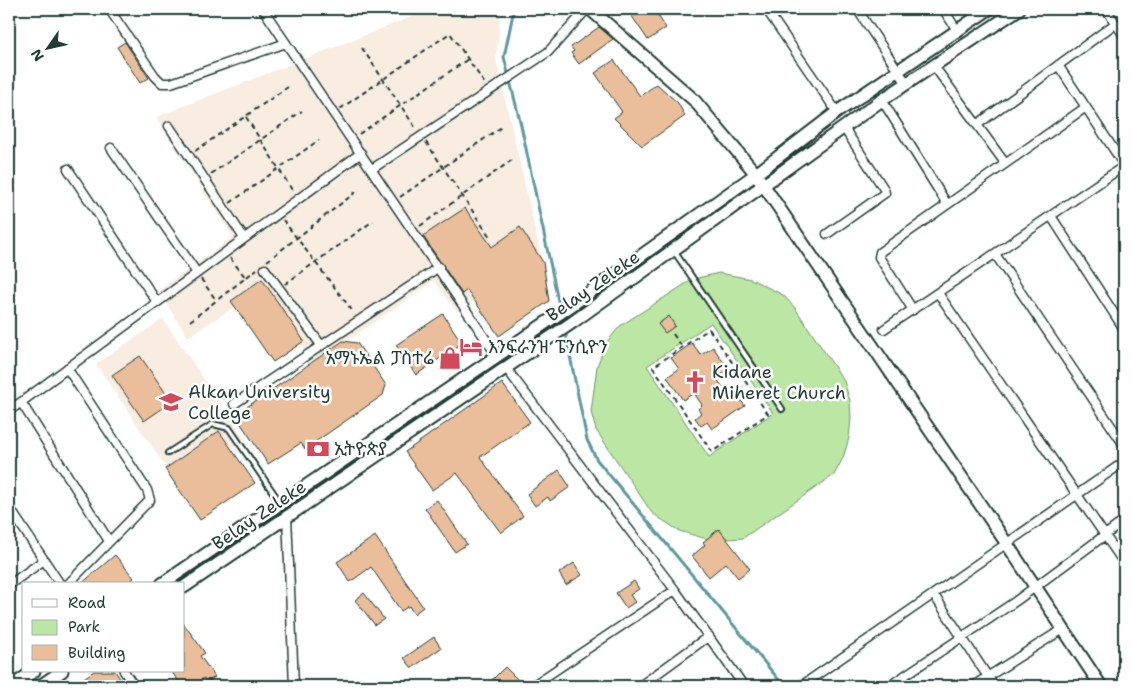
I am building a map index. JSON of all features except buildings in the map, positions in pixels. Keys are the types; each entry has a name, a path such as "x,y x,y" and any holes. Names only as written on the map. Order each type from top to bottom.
{"street":[{"path":"109,9 155,76 162,82 172,83 286,43"},
{"path":"262,9 414,230 497,356 675,590 744,686"},
{"path":"372,169 512,73 548,52 589,9 694,100 756,174 1101,686"},
{"path":"766,9 837,112"},
{"path":"857,9 907,84"},
{"path":"944,9 957,30"},
{"name":"Belay Zeleke","path":"165,582 569,307 756,174 837,112 989,9"},
{"name":"Belay Zeleke","path":"185,586 556,334 765,186 882,100 1018,9"},
{"path":"1106,9 1124,36"},
{"path":"978,124 1116,23"},
{"path":"884,329 1124,165 1058,65"},
{"path":"934,66 1005,163"},
{"path":"882,100 947,204"},
{"path":"913,310 879,254 1086,107"},
{"path":"169,126 244,238"},
{"path":"827,234 885,193 884,188 844,128"},
{"path":"111,148 196,273"},
{"path":"9,411 361,153"},
{"path":"68,169 157,302"},
{"path":"1051,216 1124,329"},
{"path":"994,254 1124,445"},
{"path":"234,404 321,344 439,268"},
{"path":"265,269 321,344"},
{"path":"938,293 1124,563"},
{"path":"67,368 147,490 150,500 70,582"},
{"path":"21,402 109,541"},
{"path":"801,686 1124,462"},
{"path":"280,503 287,516 294,686"},
{"path":"9,507 59,582"},
{"path":"889,686 1035,586 1124,522"},
{"path":"9,585 44,560"},
{"path":"532,686 675,590"},
{"path":"934,595 994,686"},
{"path":"973,686 1063,628"},
{"path":"640,686 709,636"},
{"path":"12,686 33,672"},
{"path":"40,686 61,672"},
{"path":"125,672 134,686"}],"lane":[{"path":"674,251 782,410"},
{"path":"168,453 213,424 229,428 280,503"}],"path":[{"path":"334,113 450,34 488,90"},
{"path":"351,139 468,59"},
{"path":"188,155 288,87"},
{"path":"204,178 302,111"},
{"path":"245,116 298,199"},
{"path":"394,201 503,126"},
{"path":"224,207 319,140"},
{"path":"414,230 512,160"},
{"path":"190,321 356,192"},
{"path":"278,214 359,320"},
{"path":"279,288 373,221"},
{"path":"226,252 246,278"},
{"path":"196,273 216,300"},
{"path":"709,329 768,414 712,452 654,367 682,347 709,329"},
{"path":"673,334 682,347"}],"shaded area":[{"path":"432,9 501,9 496,59 541,256 457,312 434,281 314,364 262,289 188,337 158,291 233,237 156,117"},
{"name":"Alkan University College","path":"163,319 245,440 178,485 96,364"}],"green space":[{"path":"719,273 751,279 783,295 795,308 844,381 850,401 849,438 843,458 834,475 743,538 727,539 719,529 707,539 679,531 652,513 596,430 591,412 597,366 606,343 620,326 693,279","holes":["711,323 773,413 709,457 647,366"]}],"waterway":[{"path":"514,9 504,57 521,125 560,310"},
{"path":"565,331 587,440 597,460 784,686"}],"place":[{"name":"እንፍራንዝ ፔንሲዮን","path":"471,347"},
{"name":"አማኑኤል ፓስተሬ","path":"450,358"},
{"name":"Kidane Miheret Church","path":"695,382"},
{"name":"Alkan University College","path":"171,402"},
{"name":"ኢትዮጵያ","path":"318,449"}]}
